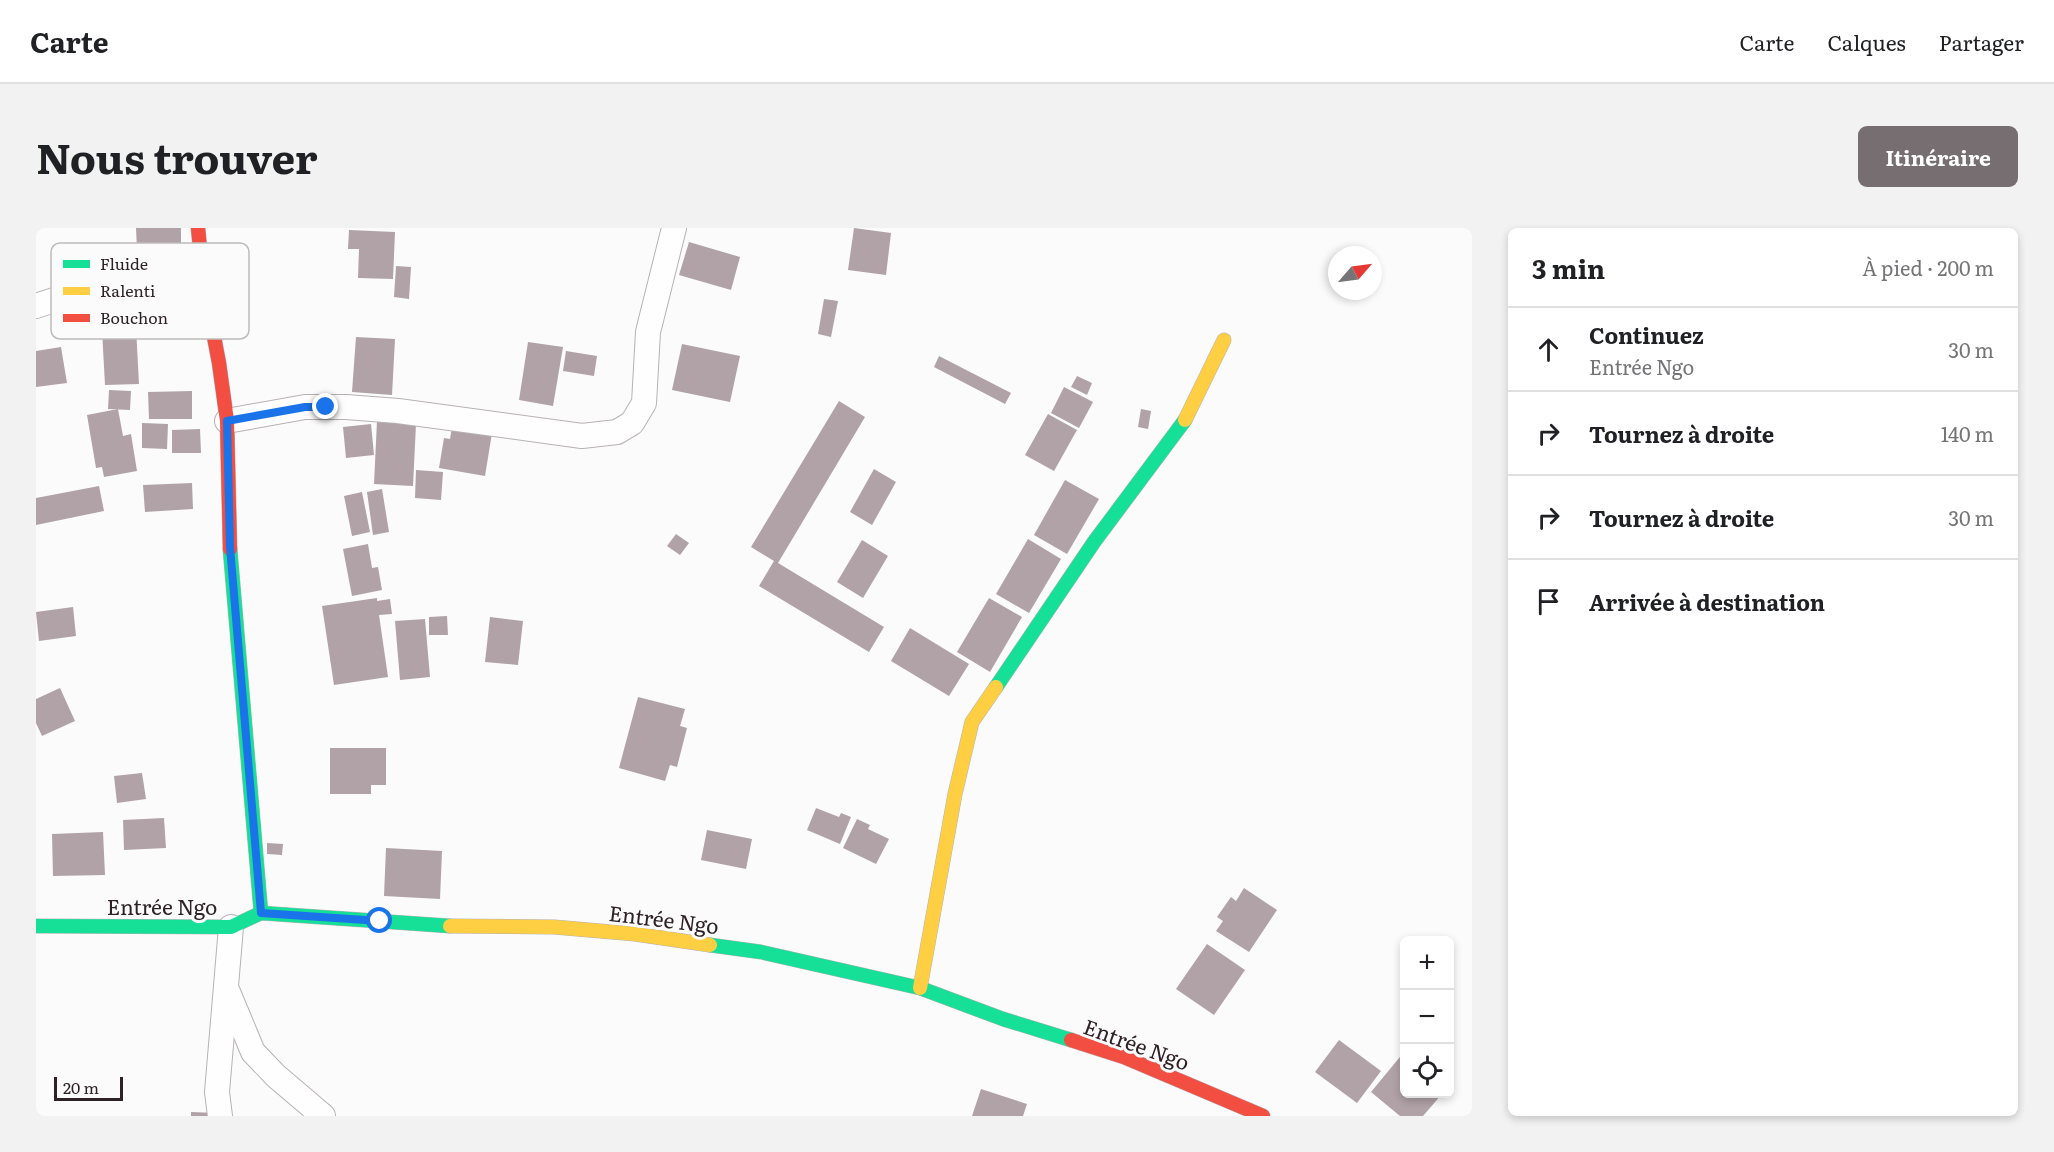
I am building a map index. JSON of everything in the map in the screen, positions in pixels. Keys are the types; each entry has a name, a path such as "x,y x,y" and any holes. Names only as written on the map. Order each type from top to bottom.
{"street":[{"path":"198,228 199,243"},
{"path":"227,421 305,407 346,406 582,436 617,432 632,423 644,403 648,332 674,228"},
{"path":"36,306 51,301"},
{"path":"214,339 227,421 230,547 261,913"},
{"path":"920,988 955,794 972,723 1087,552 1187,418 1224,340"},
{"name":"Entrée Ngo","path":"36,926 231,927 261,913 452,926 554,927 635,934 760,952 920,988 1003,1019 1124,1057 1263,1116"},
{"path":"220,1116 217,1092 231,927"},
{"path":"227,990 253,1052 276,1076 323,1116"}],"building":[{"path":"136,228 181,228 181,243 137,243"},
{"path":"854,228 891,233 886,275 848,270"},
{"path":"349,230 395,232 393,279 358,278 359,249 348,249"},
{"path":"689,242 740,257 731,290 679,275"},
{"path":"396,266 411,267 409,299 394,297"},
{"path":"824,299 838,301 831,337 818,334"},
{"path":"356,337 395,339 392,395 352,392"},
{"path":"102,339 137,339 139,384 105,385"},
{"path":"528,342 563,347 553,406 519,400"},
{"path":"682,344 740,356 730,402 672,390"},
{"path":"61,347 67,383 36,387 36,351"},
{"path":"566,351 597,356 594,376 563,371"},
{"path":"939,356 1011,393 1005,404 934,367"},
{"path":"1077,376 1092,383 1087,395 1071,387"},
{"path":"1064,387 1093,402 1079,428 1051,413"},
{"path":"109,390 131,391 130,410 108,409"},
{"path":"192,391 192,419 149,419 148,392"},
{"path":"839,401 865,417 778,563 884,627 869,652 759,586 774,561 751,547"},
{"path":"118,409 123,436 131,434 137,471 104,477 102,467 96,468 87,415"},
{"path":"1141,409 1151,411 1148,429 1138,427"},
{"path":"1048,414 1077,430 1054,471 1025,455"},
{"path":"377,421 416,424 413,486 374,484"},
{"path":"142,423 168,424 167,449 142,448"},
{"path":"371,424 374,455 346,458 343,427"},
{"path":"452,427 492,433 485,476 439,468 444,438 450,439"},
{"path":"200,429 201,453 172,453 172,430"},
{"path":"874,469 896,482 872,525 850,512"},
{"path":"416,470 443,472 441,500 415,498"},
{"path":"1065,480 1099,499 1067,554 1034,535"},
{"path":"192,483 193,509 145,512 143,485"},
{"path":"99,486 104,511 36,525 36,498"},
{"path":"382,489 389,532 373,535 367,492"},
{"path":"362,492 370,532 352,536 344,496"},
{"path":"676,534 689,543 680,555 667,546"},
{"path":"1028,539 1061,559 1029,613 996,594"},
{"path":"862,540 888,556 863,598 837,582"},
{"path":"368,544 372,568 378,567 382,590 352,596 343,549"},
{"path":"377,598 377,601 390,599 392,614 379,615 388,677 334,685 322,606"},
{"path":"989,598 1022,617 990,672 957,652"},
{"path":"73,607 76,636 39,641 36,612"},
{"path":"447,616 448,635 429,635 429,617"},
{"path":"490,617 523,621 518,665 485,662"},
{"path":"425,619 430,677 400,680 395,621"},
{"path":"910,628 969,664 949,696 891,661"},
{"path":"60,688 75,721 42,736 36,723 36,699"},
{"path":"638,697 685,709 680,726 687,728 677,767 670,765 665,781 619,768"},
{"path":"330,748 386,748 386,785 371,785 371,794 330,794"},
{"path":"142,773 146,799 117,803 114,776"},
{"path":"816,808 839,817 841,813 851,817 840,844 807,830"},
{"path":"164,818 166,848 124,850 123,820"},
{"path":"857,819 870,825 868,829 889,839 876,864 843,848"},
{"path":"707,830 752,839 746,869 701,860"},
{"path":"103,832 105,875 53,876 52,834"},
{"path":"267,843 283,844 282,855 267,854"},
{"path":"386,848 442,851 440,899 384,896"},
{"path":"1244,888 1277,910 1249,952 1216,931 1223,921 1217,917 1231,897 1236,901"},
{"path":"1207,944 1245,970 1214,1015 1176,989"},
{"path":"1339,1040 1381,1071 1357,1103 1315,1072"},
{"path":"1400,1057 1400,1098 1439,1098 1423,1116 1400,1116 1371,1092"},
{"path":"981,1089 1027,1104 1023,1116 972,1116"},
{"path":"191,1112 218,1113 218,1116 191,1116"}],"traffic: fast":[{"path":"996,687 1094,542 1185,420"},
{"path":"230,549 261,913"},
{"path":"36,926 231,927 261,913 450,926"},
{"path":"710,945 761,952 920,988 1003,1019 1071,1040"}],"traffic: slow":[{"path":"1185,420 1224,340"},
{"path":"920,988 955,794 972,722 996,687"},
{"path":"450,926 554,927 635,934 710,945"}],"traffic: jam":[{"path":"198,228 199,243"},
{"path":"214,339 227,421 230,549"},
{"path":"1071,1040 1124,1057 1263,1116"}],"route":[{"path":"326,407 305,407 227,421 230,547 261,913 380,921"}]}
